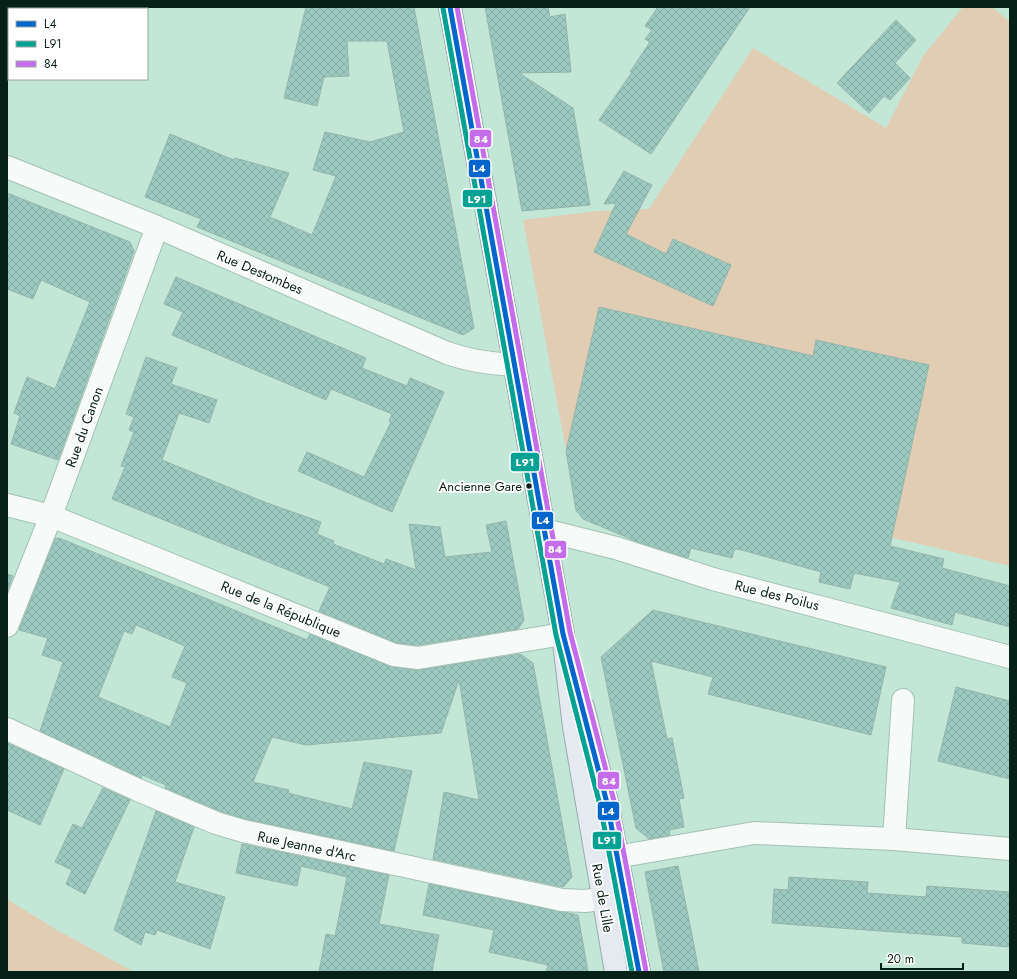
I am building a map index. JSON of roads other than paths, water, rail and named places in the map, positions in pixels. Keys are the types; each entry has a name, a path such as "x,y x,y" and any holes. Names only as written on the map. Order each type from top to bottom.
{"main road":[{"name":"Rue de Lille","path":"450,7 563,634 574,727 596,861 614,897 639,972"},
{"name":"Rue de Lille","path":"563,634 596,757 617,857 614,897 616,972"}],"street":[{"name":"Rue Destombes","path":"7,167 157,227 447,352 479,362 493,364 515,364"},
{"name":"Rue du Canon","path":"7,626 52,516 157,227"},
{"name":"Rue de la République","path":"7,505 52,516 394,655 405,658 418,658 563,634"},
{"name":"Rue des Poilus","path":"544,530 616,548 713,579 917,631 1010,657"},
{"path":"894,839 904,700"},
{"name":"Rue Jeanne d'Arc","path":"7,729 138,790 216,823 243,831 543,897 562,900 614,897"},
{"path":"596,861 754,833 894,839 1010,849"}],"place":[{"name":"Ancienne Gare","path":"529,486"}]}
